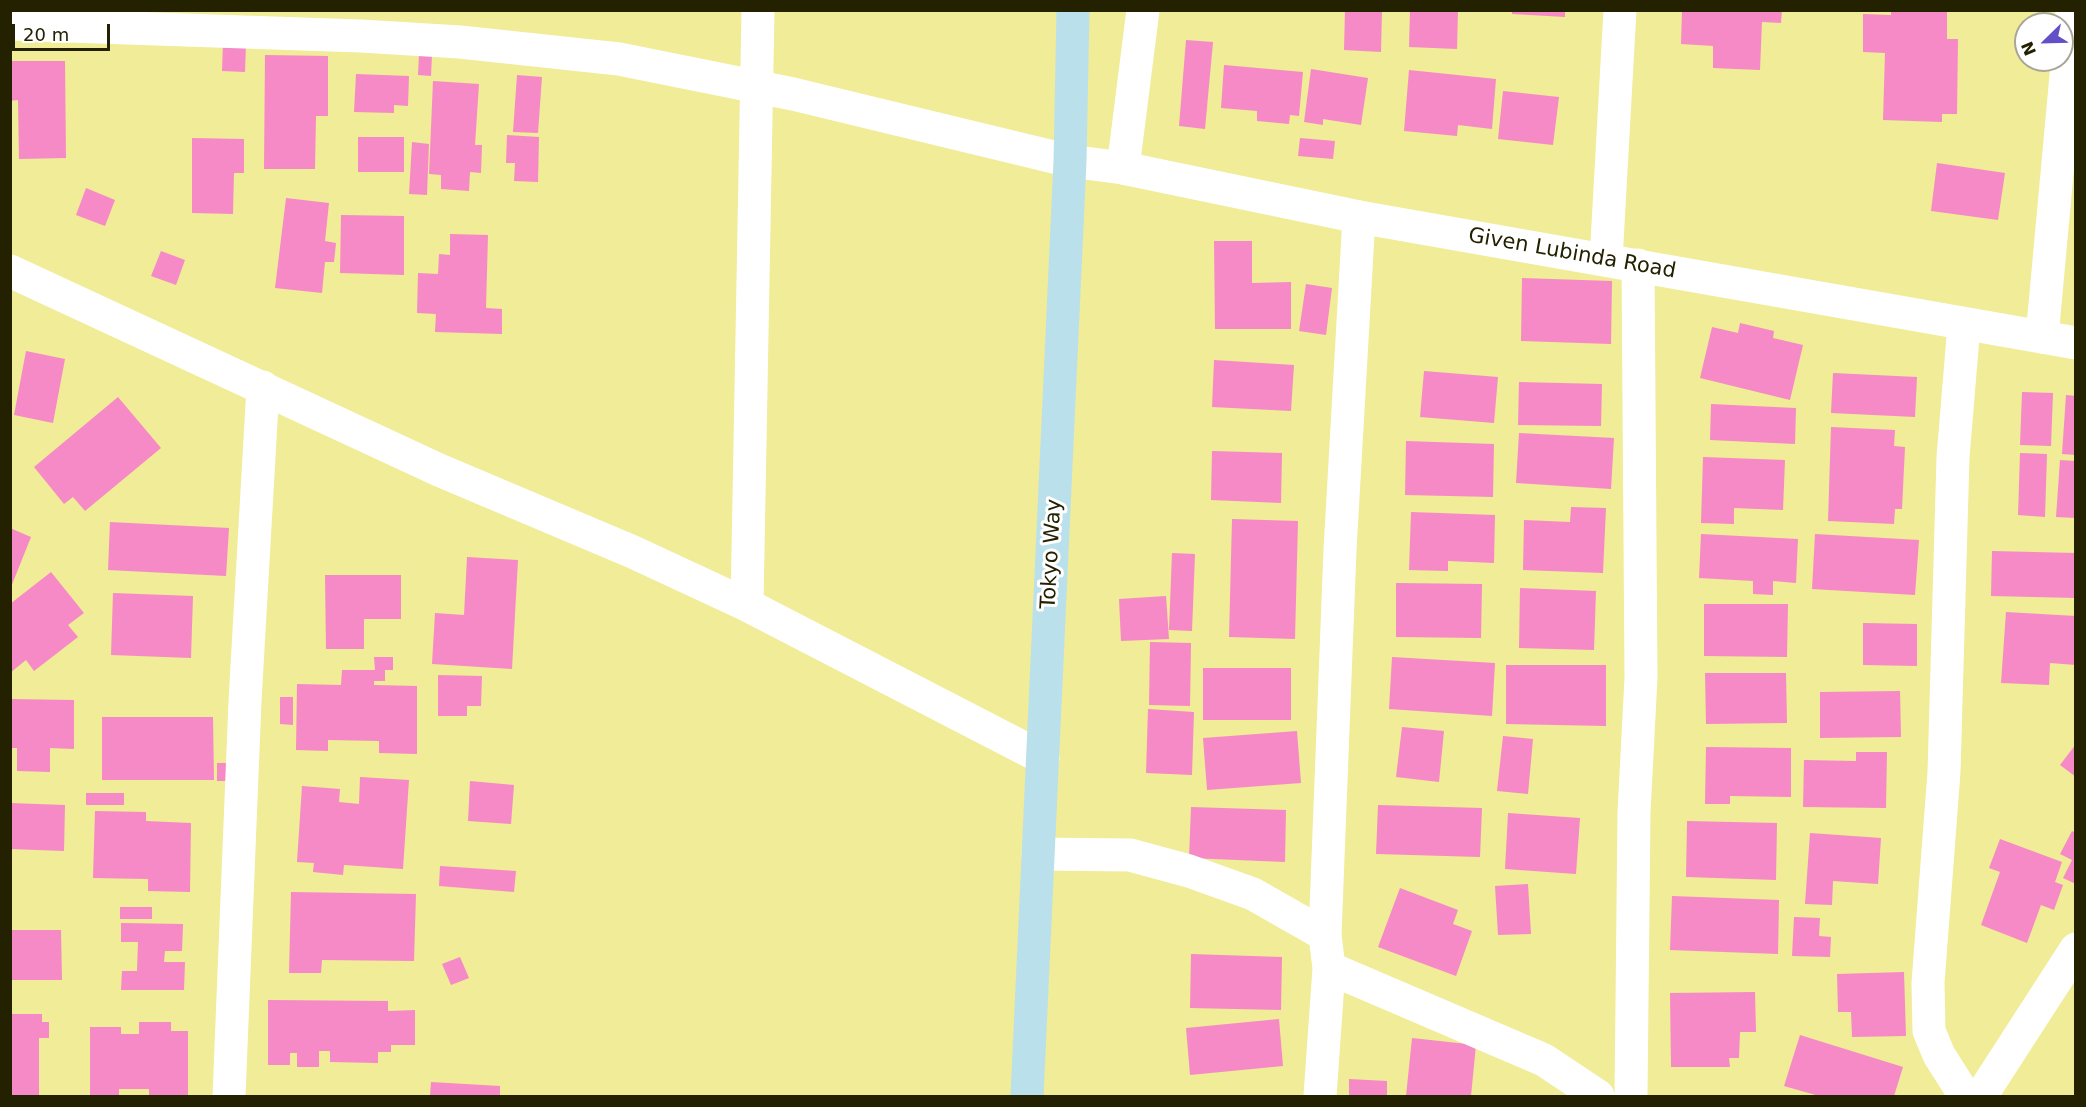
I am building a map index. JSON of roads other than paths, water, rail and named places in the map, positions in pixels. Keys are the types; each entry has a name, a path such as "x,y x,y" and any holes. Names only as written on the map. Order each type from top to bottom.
{"main road":[{"name":"Tokyo Way","path":"1027,1096 1070,161 1073,10"}],"street":[{"path":"747,605 758,10"},
{"path":"1123,168 1143,10"},
{"path":"1606,260 1620,10"},
{"path":"2042,338 2072,10"},
{"name":"Given Lubinda Road","path":"10,24 349,35 460,42 619,59 755,87 1070,161 1123,168 1359,217 1638,265 1964,326 2076,343"},
{"path":"1320,1096 1329,968 1325,935 1340,550 1359,217"},
{"path":"1631,1096 1634,812 1641,678 1638,265"},
{"path":"10,271 439,470 633,552 747,605 1042,758"},
{"path":"1964,326 1953,457 1944,772 1928,983 1929,1031 1939,1055 1965,1096"},
{"path":"229,1096 245,701 263,387"},
{"path":"1038,855 1130,855 1253,894 1325,935"},
{"path":"1981,1096 2076,949"},
{"path":"1329,968 1544,1060 1598,1096"}]}
